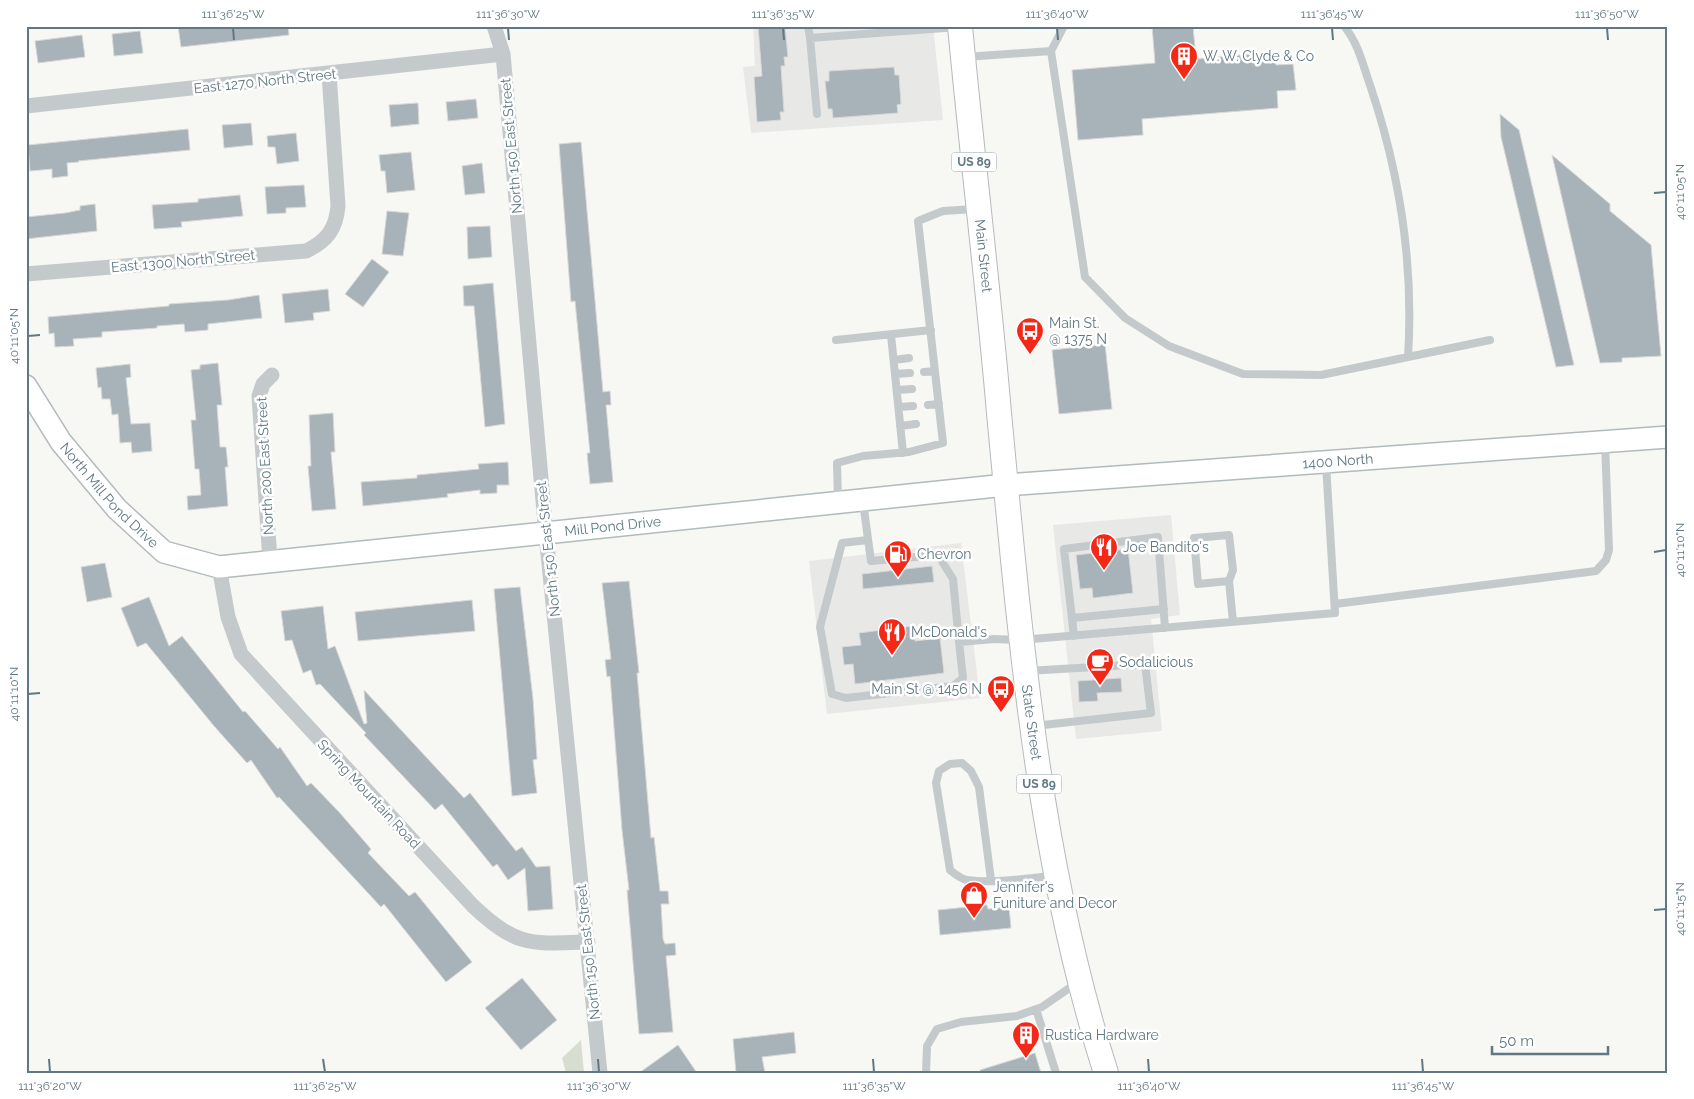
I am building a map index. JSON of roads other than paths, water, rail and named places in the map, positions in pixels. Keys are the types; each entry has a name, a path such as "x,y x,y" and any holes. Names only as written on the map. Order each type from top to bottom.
{"main road":[{"name":"Main Street","path":"960,27 1006,485"},
{"name":"North Mill Pond Drive","path":"26,386 61,442 117,509 164,552 219,567"},
{"name":"1400 North","path":"1006,485 1668,437"},
{"name":"Mill Pond Drive","path":"219,567 1006,485"},
{"name":"State Street","path":"1006,485 1020,640 1040,787 1062,914 1106,1073"}],"street":[{"name":"North 150 East Street","path":"494,26 503,54 546,534 600,1073"},
{"name":"East 1270 North Street","path":"26,106 503,54"},
{"name":"East 1300 North Street","path":"26,274 306,250 321,244 332,231 337,220 338,206 329,74"},
{"name":"North 200 East Street","path":"270,561 259,396 263,384 272,375"},
{"name":"Spring Mountain Road","path":"219,567 228,617 240,654 473,906 495,927 511,937 548,944 588,942"}],"lane":[{"path":"808,26 817,114"},
{"path":"1064,26 1051,51 1085,277 1125,318 1169,346 1243,374 1321,375 1490,340"},
{"path":"1344,26 1354,39 1382,120 1402,209 1411,315 1408,357"},
{"path":"810,38 960,27"},
{"path":"963,57 1051,51"},
{"path":"838,504 837,463 863,456 903,453 943,443 918,221 943,211 979,208"},
{"path":"836,340 930,330"},
{"path":"891,334 903,453"},
{"path":"924,357 933,356"},
{"path":"894,360 909,358"},
{"path":"924,372 935,371"},
{"path":"895,374 910,373"},
{"path":"927,388 937,387"},
{"path":"897,390 912,389"},
{"path":"928,404 939,404"},
{"path":"898,407 913,406"},
{"path":"931,423 941,422"},
{"path":"900,426 916,424"},
{"path":"1335,604 1596,571 1606,560 1609,550 1605,442"},
{"path":"959,642 1074,636 1336,613 1326,462"},
{"path":"863,501 871,561 938,554 953,579 963,678 953,686 846,698 832,694 820,627 842,543 868,540"},
{"path":"1229,581 1198,584 1194,538 1229,535 1232,570 1229,581 1233,622"},
{"path":"1074,636 1064,549 1158,537 1166,628"},
{"path":"1072,618 1164,609"},
{"path":"1025,672 1145,664 1151,713 1032,726"},
{"path":"991,880 979,787 971,771 962,763 950,764 939,771 936,783 950,870 965,880 991,880 1056,876"},
{"path":"926,1073 926,1046 937,1029 961,1022 1017,1016 1036,1009 1080,981"},
{"path":"1036,1009 1056,1073"}],"place":[{"name":"W. W. Clyde & Co","path":"1184,80"},
{"name":"Main St. @ 1375 N","path":"1030,355"},
{"name":"Joe Bandito's","path":"1104,571"},
{"name":"Chevron","path":"898,578"},
{"name":"McDonald's","path":"892,656"},
{"name":"Sodalicious","path":"1100,686"},
{"name":"Main St @ 1456 N","path":"1001,713"},
{"name":"Jennifer's Funiture and Decor","path":"974,919"},
{"name":"Rustica Hardware","path":"1026,1059"}]}
